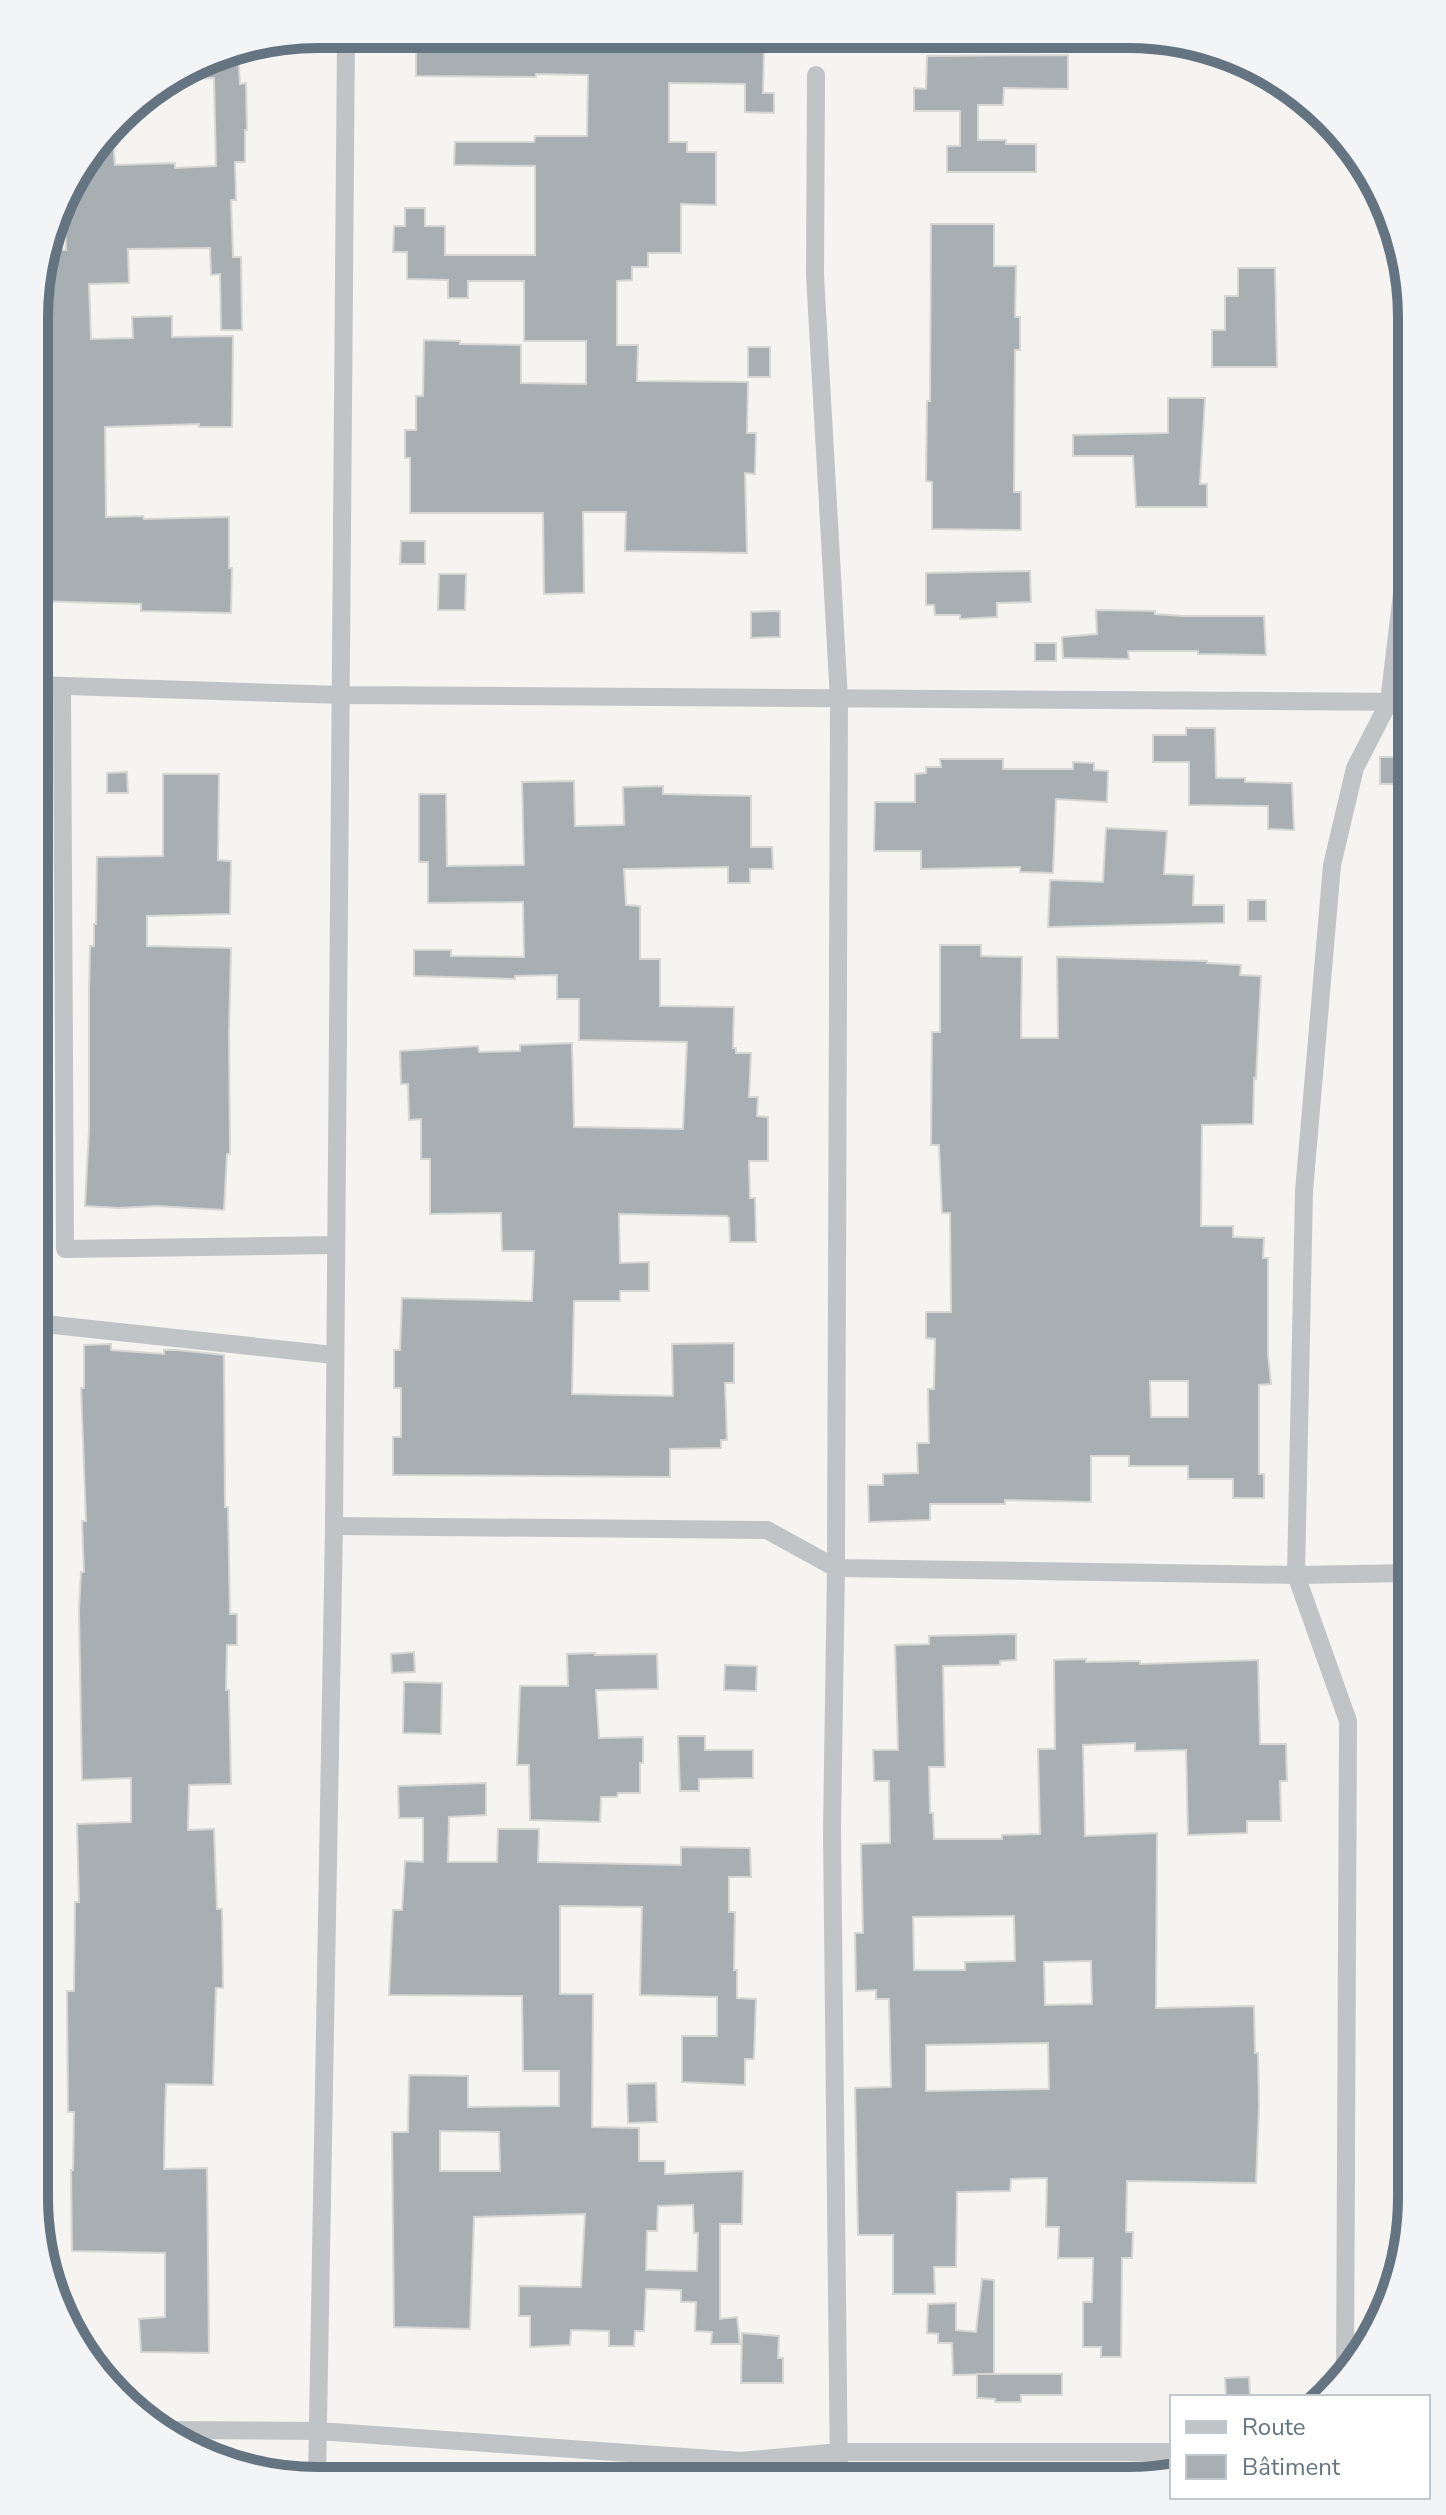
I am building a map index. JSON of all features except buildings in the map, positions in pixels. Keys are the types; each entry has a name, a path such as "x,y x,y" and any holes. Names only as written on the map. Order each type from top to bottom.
{"street":[{"path":"317,2467 334,1526 346,48"},
{"path":"816,75 815,275 839,699 832,1831 839,2467"},
{"path":"1345,2357 1348,1721 1296,1575 1304,1191 1332,865 1355,768 1389,702 1398,628"},
{"path":"48,685 341,695 1398,702"},
{"path":"62,686 65,1249 335,1245"},
{"path":"48,1324 334,1355"},
{"path":"334,1526 767,1530 836,1568 1296,1575 1397,1573"},
{"path":"182,2430 318,2431 741,2461 840,2452 1170,2452"}]}
